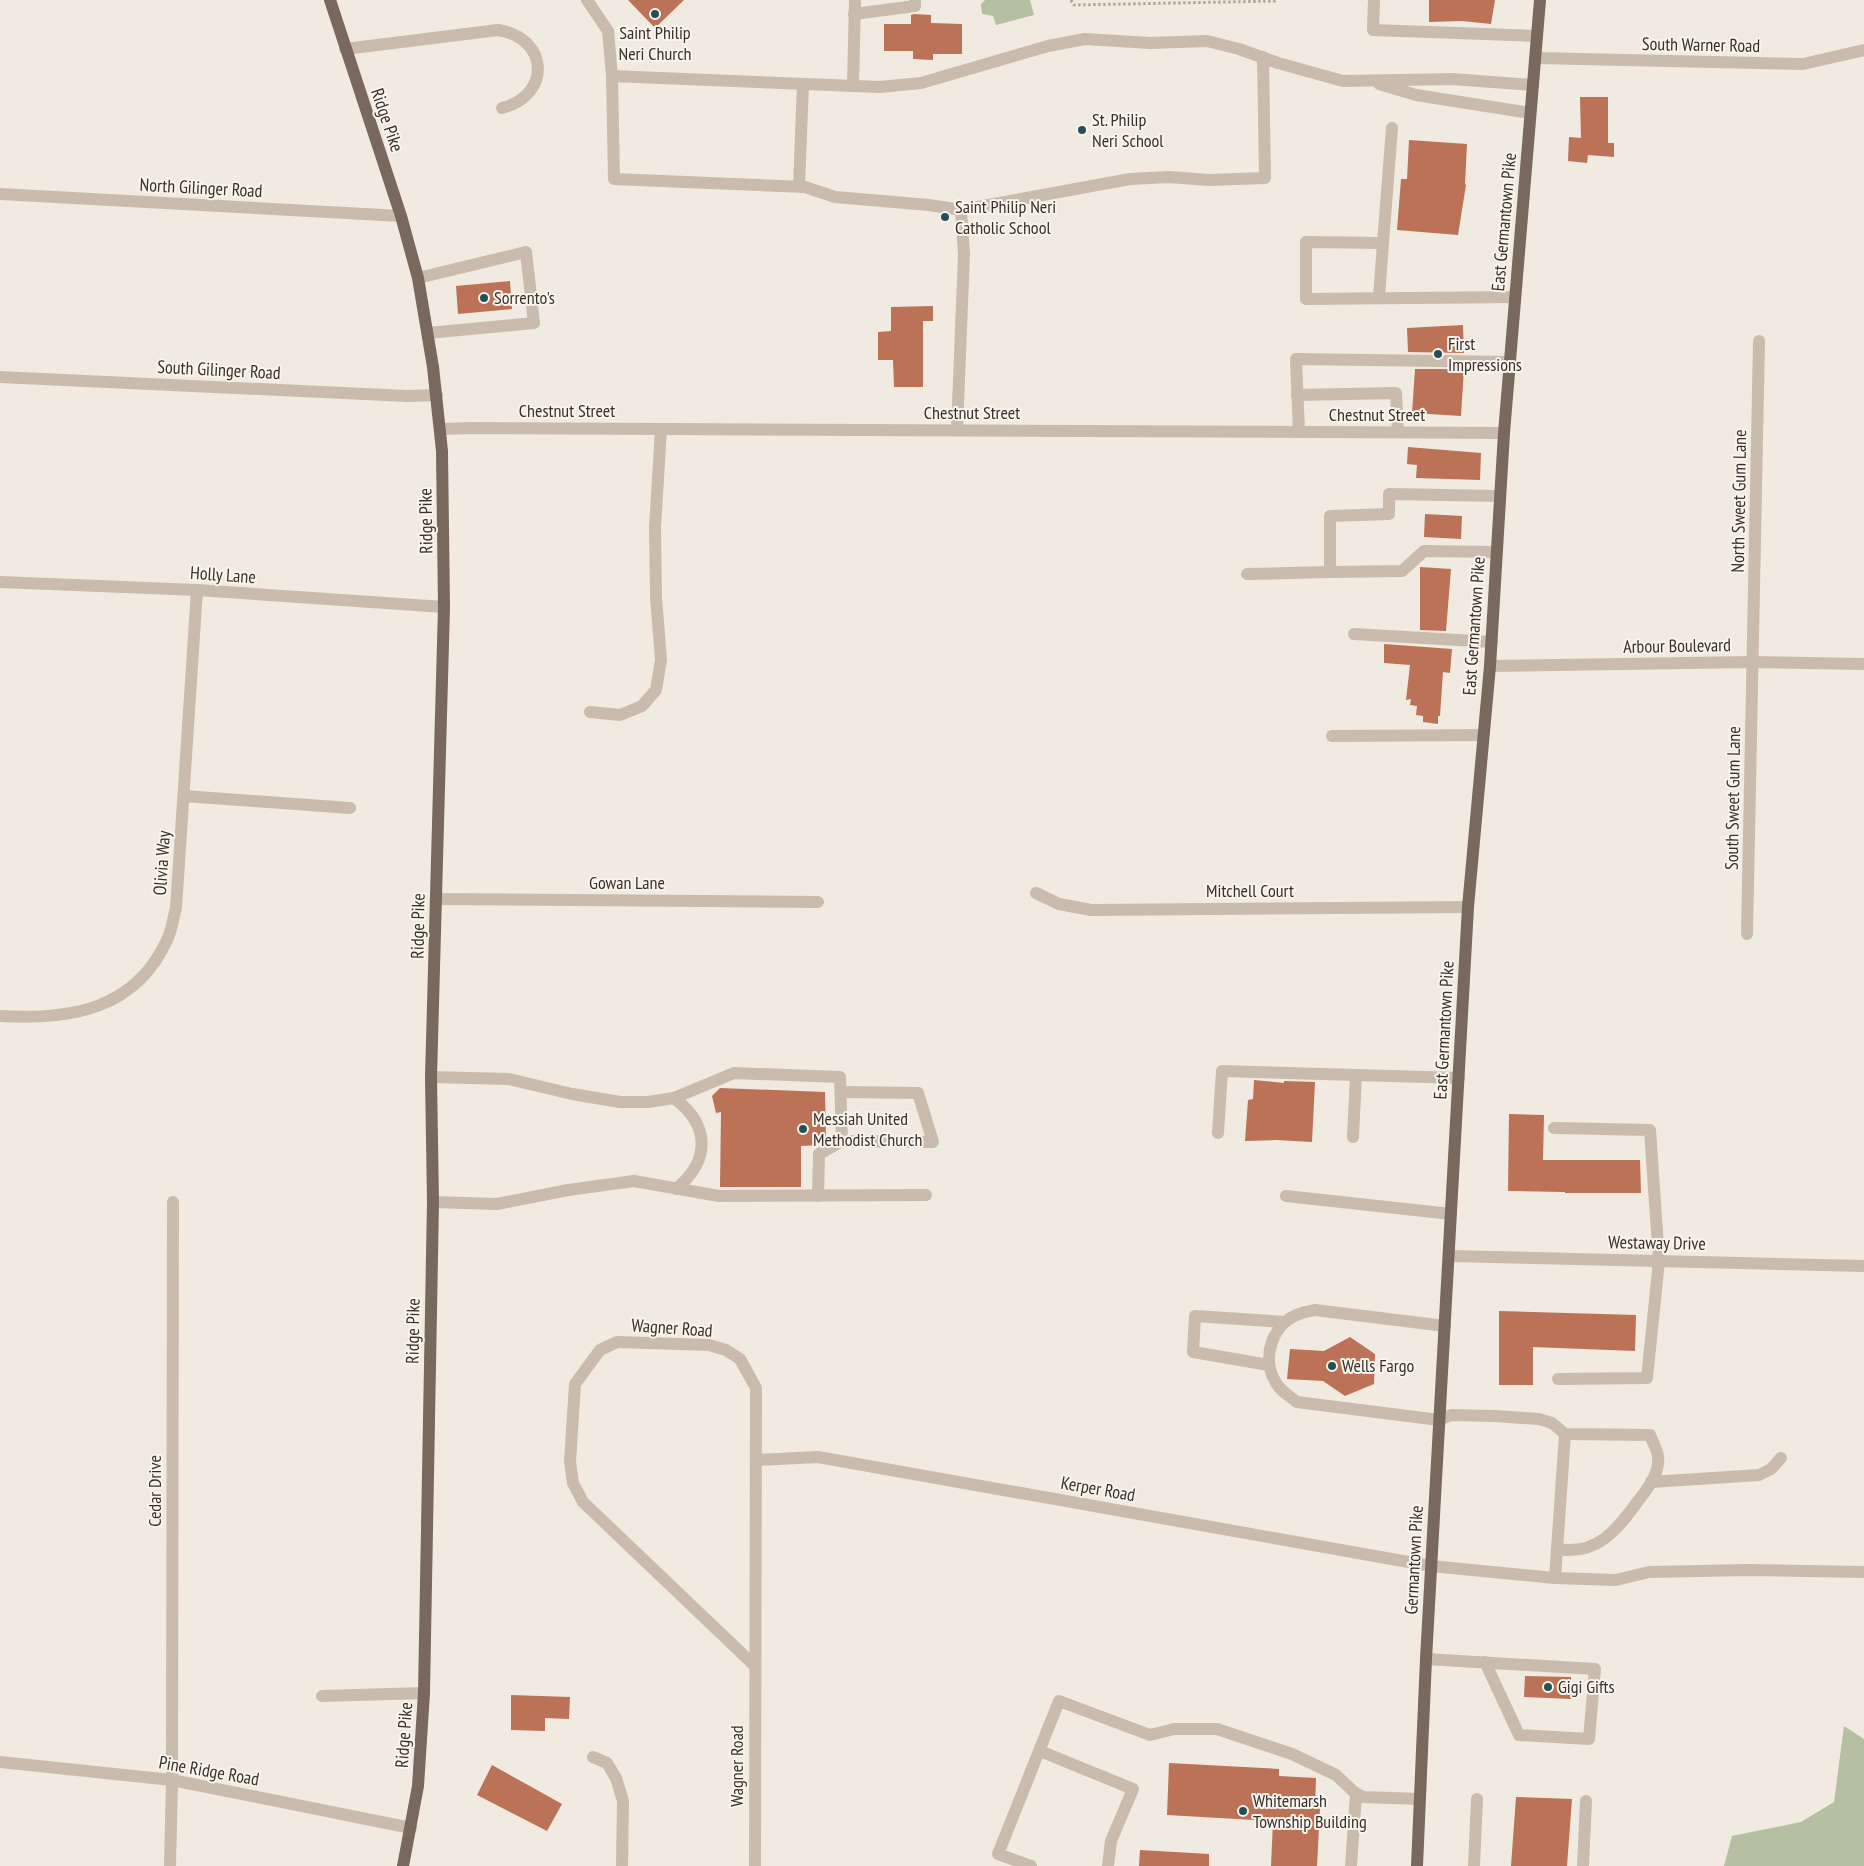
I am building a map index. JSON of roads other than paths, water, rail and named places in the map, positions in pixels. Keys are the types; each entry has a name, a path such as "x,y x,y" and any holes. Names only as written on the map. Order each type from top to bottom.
{"main road":[{"name":"Ridge Pike","path":"330,0 401,216 418,278 428,333 441,429 444,607 431,1077 433,1202 424,1694 418,1786 403,1866"},
{"name":"East Germantown Pike","path":"1449,1256 1468,907 1492,642 1504,433 1540,0"},
{"name":"Germantown Pike","path":"1417,1866 1426,1659 1449,1256"}],"street":[{"path":"587,0 608,31 612,76 614,179 799,186 834,197 929,205 961,210 1130,179 1169,177 1209,180 1265,178 1263,58"},
{"path":"853,86 855,0"},
{"path":"854,14 915,6 915,0"},
{"path":"1374,0 1373,30 1537,36"},
{"path":"345,49 498,30 512,32 523,39 532,49 537,61 538,74 534,87 526,98 515,105 502,108"},
{"path":"612,76 853,86 921,83 1048,46 1085,39 1150,43 1207,41 1240,49 1263,58 1343,81 1452,79 1533,85"},
{"name":"South Warner Road","path":"1536,58 1803,64 1864,50"},
{"path":"1370,81 1416,96 1530,113"},
{"path":"799,186 803,84"},
{"path":"1379,298 1392,128"},
{"name":"North Gilinger Road","path":"0,194 401,216"},
{"path":"956,430 964,254 961,210"},
{"path":"1383,243 1306,242 1306,299 1515,297"},
{"path":"418,278 526,252 534,323 428,333"},
{"name":"North Sweet Gum Lane","path":"1753,662 1759,341"},
{"path":"1298,432 1296,359 1510,362"},
{"name":"South Gilinger Road","path":"0,377 407,396 437,395"},
{"path":"1297,395 1396,393 1398,432"},
{"name":"Chestnut Street","path":"441,429 1504,433"},
{"path":"590,712 620,715 642,706 656,690 661,660 656,597 655,528 662,429"},
{"path":"1330,572 1330,516 1389,514 1389,494 1500,496"},
{"path":"1247,574 1402,571 1424,551 1497,552"},
{"name":"Holly Lane","path":"0,582 197,590 444,607"},
{"name":"Olivia Way","path":"0,1016 34,1018 68,1015 100,1005 122,995 157,958 168,937 176,908 197,590"},
{"path":"1354,634 1492,642"},
{"name":"Arbour Boulevard","path":"1490,666 1753,662 1864,664"},
{"name":"South Sweet Gum Lane","path":"1747,934 1753,662"},
{"path":"1332,736 1483,736"},
{"path":"184,796 350,808"},
{"name":"Mitchell Court","path":"1036,893 1060,904 1091,910 1468,907"},
{"name":"Gowan Lane","path":"436,900 818,902"},
{"path":"1218,1133 1222,1071 1459,1078"},
{"path":"431,1077 509,1079 572,1094 620,1102 648,1102 674,1098 734,1073 840,1077 842,1141"},
{"path":"1353,1138 1356,1075"},
{"path":"818,1196 819,1154 842,1141 932,1142 918,1092 841,1092"},
{"path":"674,1098 687,1107 696,1120 701,1135 701,1151 697,1166 688,1179 676,1189"},
{"path":"1554,1128 1650,1130 1659,1261 1647,1378 1558,1379"},
{"path":"433,1202 497,1204 568,1190 634,1181 719,1196 926,1195"},
{"path":"1286,1196 1452,1214"},
{"name":"Cedar Drive","path":"170,1866 172,1780 173,1202"},
{"name":"Westaway Drive","path":"1449,1256 1864,1266"},
{"path":"1445,1326 1314,1310 1299,1314 1285,1322 1275,1334 1270,1349 1269,1365 1274,1381 1284,1393 1298,1402 1439,1420 1451,1415 1538,1419 1552,1424 1565,1434 1650,1435 1658,1456 1656,1474 1618,1528 1608,1537 1590,1547 1568,1551 1557,1549"},
{"path":"1269,1365 1194,1352 1195,1316 1285,1322"},
{"name":"Wagner Road","path":"755,1666 584,1502 573,1483 570,1462 575,1384 600,1350 617,1342 709,1345 726,1350 740,1359 756,1388 755,1866"},
{"path":"1555,1578 1565,1434"},
{"name":"Kerper Road","path":"757,1460 818,1457 1431,1566 1555,1578 1616,1580 1649,1572 1748,1570 1864,1572"},
{"path":"1652,1482 1759,1475 1771,1469 1780,1458"},
{"path":"1426,1659 1486,1662 1595,1669 1588,1739 1519,1735 1486,1662"},
{"path":"322,1696 424,1694"},
{"path":"1031,1866 998,1854 1060,1701 1150,1735 1174,1729 1217,1729 1292,1754 1336,1775 1356,1794 1362,1797 1420,1799"},
{"path":"1040,1751 1133,1789 1111,1841 1108,1866"},
{"path":"593,1757 607,1763 616,1778 623,1801 622,1866"},
{"name":"Pine Ridge Road","path":"0,1762 172,1780 411,1828"},
{"path":"1351,1866 1356,1794"},
{"path":"1474,1866 1477,1798"},
{"path":"1583,1866 1586,1801"}],"place":[{"name":"Saint Philip Neri Church","path":"655,14"},
{"name":"St. Philip Neri School","path":"1082,130"},
{"name":"Saint Philip Neri Catholic School","path":"945,217"},
{"name":"Sorrento's","path":"484,298"},
{"name":"First Impressions","path":"1438,354"},
{"name":"Messiah United Methodist Church","path":"803,1129"},
{"name":"Wells Fargo","path":"1332,1366"},
{"name":"Gigi Gifts","path":"1548,1687"},
{"name":"Whitemarsh Township Building","path":"1243,1811"}]}
